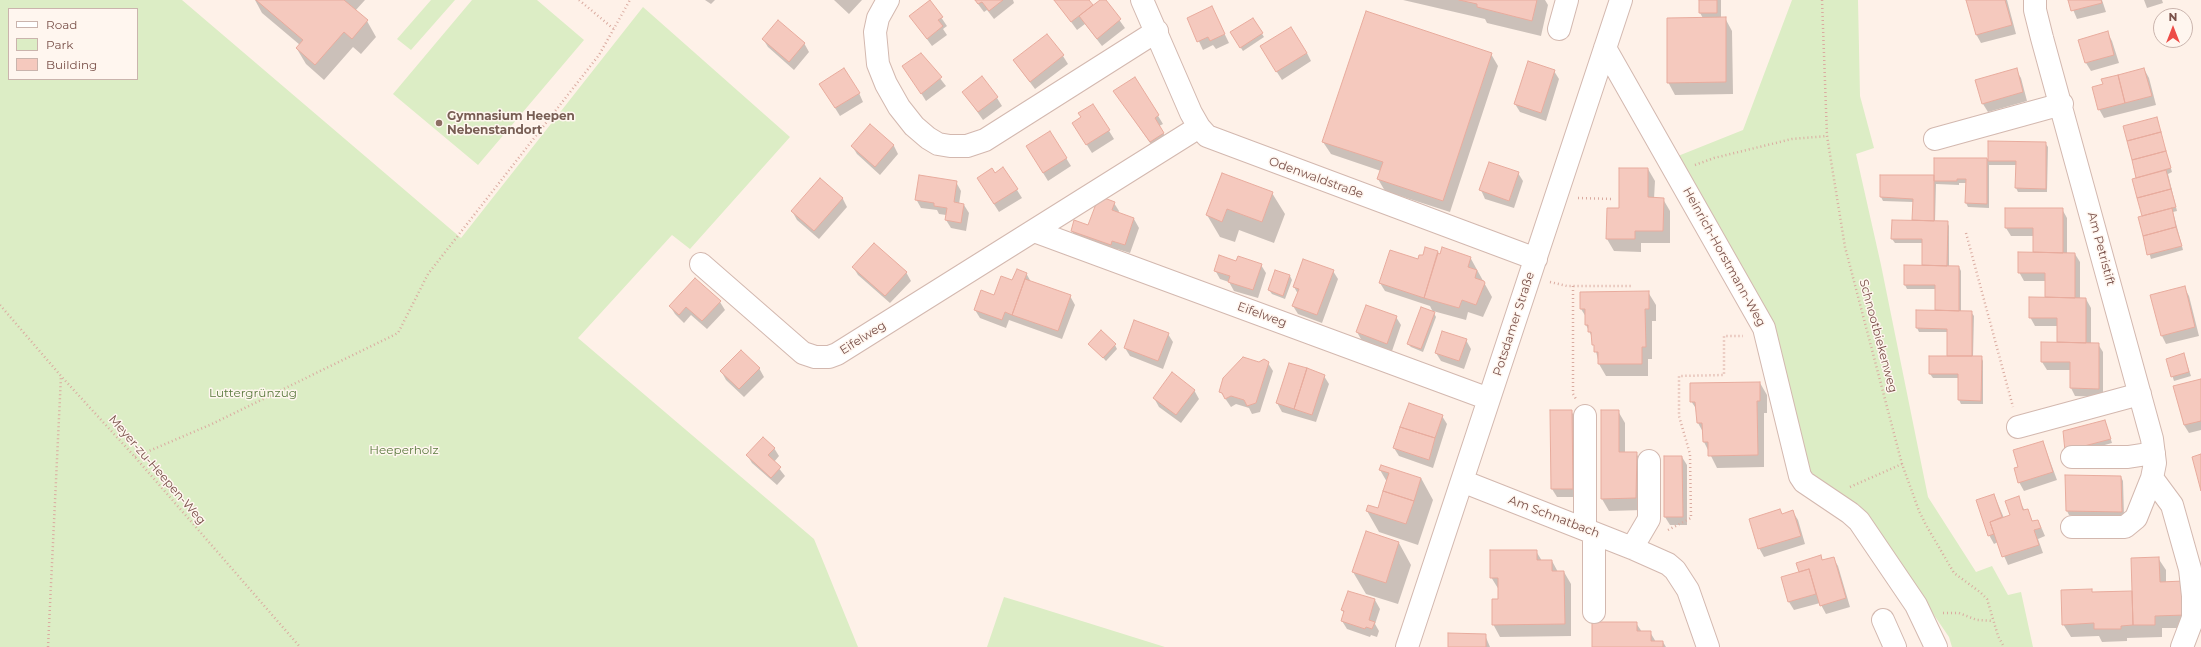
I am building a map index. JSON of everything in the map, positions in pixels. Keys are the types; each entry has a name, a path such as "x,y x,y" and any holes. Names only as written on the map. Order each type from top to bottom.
{"street":[{"path":"888,0 878,18 875,32 878,64 886,84 899,107 914,126 938,144 950,146 967,146 985,140 1157,31"},
{"name":"Odenwaldstraße","path":"1142,0 1199,128 1212,139 1533,267"},
{"path":"1559,29 1567,0"},
{"name":"Potsdamer Straße","path":"1407,647 1621,0"},
{"name":"Am Petristift","path":"2035,0 2035,10 2062,104 2140,394 2154,453 2152,478 2136,518 2125,527 2072,527"},
{"name":"Heinrich-Horstmann-Weg","path":"1606,48 1764,328 1797,471 1804,482 1850,513 1859,521 1916,605 1936,647"},
{"path":"1935,139 2062,104"},
{"name":"Eifelweg","path":"701,264 803,353 822,358 837,354 1199,128"},
{"name":"Eifelweg","path":"1034,231 1489,399"},
{"path":"2018,426 2140,394"},
{"path":"1585,416 1594,612"},
{"path":"2072,457 2128,457 2154,453"},
{"path":"1639,551 1649,518 1649,461"},
{"path":"2152,478 2172,504 2190,569 2193,596 2193,618 2182,647"},
{"name":"Am Schnatbach","path":"1462,481 1590,531 1668,564 1688,590 1708,647"},
{"path":"1883,620 1895,647"}],"path":[{"path":"579,0 615,30"},
{"path":"135,457 212,424 398,333 428,274 599,55 615,30 630,0"},
{"name":"Schnootbiekenweg","path":"1822,0 1827,136 1845,247 1902,464 1926,525 1954,573 1980,592 1986,599 2004,647"},
{"path":"1676,173 1714,158 1792,139 1827,136"},
{"path":"1558,192 1576,198 1612,199"},
{"path":"1966,233 2018,426"},
{"path":"1533,267 1573,286 1633,286"},
{"path":"1573,286 1573,394 1585,416"},
{"name":"Meyer-zu-Heepen-Weg","path":"0,305 61,376 135,457 300,647"},
{"path":"1667,531 1691,518 1690,454 1679,416 1680,376 1724,376 1724,336 1750,336 1764,328"},
{"path":"48,647 61,376"},
{"path":"1827,498 1902,464"},
{"path":"1939,613 1959,613 1977,620 1993,621"}],"green space":[{"name":"Luttergrünzug","path":"0,0 182,0 461,238 643,7 790,137 690,249 672,235 578,338 814,539 858,647 0,647"},
{"path":"431,0 455,0 411,50 397,39"},
{"path":"472,0 537,0 584,40 478,165 393,94"},
{"path":"1792,0 1858,0 1860,96 1874,148 1856,154 1881,265 1928,497 1976,572 1992,566 2008,595 2021,592 2033,647 1952,647 1949,637 1859,505 1822,485 1805,464 1771,321 1678,156 1743,130"},
{"path":"1004,597 1037,607 1165,647 987,647"}],"building":[{"path":"256,0 344,0 368,20 352,39 344,32 315,65 296,48 303,40"},
{"path":"930,0 943,17 938,20 943,26 927,39 909,16"},
{"path":"975,0 1003,0 989,11 982,2 978,4"},
{"path":"1054,0 1089,0 1093,5 1071,22"},
{"path":"1100,0 1106,0 1121,19 1097,39 1079,16"},
{"path":"1459,0 1537,0 1532,21 1477,7 1477,4"},
{"path":"1699,0 1717,0 1717,13 1699,13"},
{"path":"1966,0 2005,0 2012,25 1976,35"},
{"path":"2068,0 2101,0 2102,3 2071,11"},
{"path":"1212,6 1225,34 1210,41 1208,37 1197,42 1187,18"},
{"path":"1366,11 1492,53 1443,201 1377,179 1383,162 1322,142"},
{"path":"1726,17 1726,82 1667,83 1667,18"},
{"path":"1253,18 1263,33 1240,48 1230,32"},
{"path":"778,20 805,43 789,62 762,39"},
{"path":"1291,27 1307,53 1276,72 1260,46"},
{"path":"2108,31 2114,55 2085,63 2078,40"},
{"path":"1047,34 1064,55 1030,82 1013,60"},
{"path":"921,53 942,77 921,94 902,66"},
{"path":"1528,61 1555,70 1541,113 1514,104"},
{"path":"844,68 860,93 835,108 819,84"},
{"path":"2017,68 2023,92 1982,104 1975,80"},
{"path":"2144,68 2152,96 2125,103 2118,75"},
{"path":"2118,75 2125,103 2098,110 2092,87 2103,84 2101,79"},
{"path":"982,76 998,97 978,112 962,92"},
{"path":"1135,77 1159,115 1155,118 1164,133 1150,142 1113,91"},
{"path":"1093,104 1110,130 1086,145 1072,123 1081,117 1078,113"},
{"path":"2157,117 2161,132 2127,141 2123,126"},
{"path":"870,124 894,145 875,167 851,146"},
{"path":"1050,131 1067,158 1043,173 1026,146"},
{"path":"2161,132 2166,151 2132,160 2127,141"},
{"path":"1988,141 2046,142 2046,189 2015,188 2016,161 1988,161"},
{"path":"2166,151 2171,168 2136,178 2132,160"},
{"path":"1934,158 1987,158 1987,204 1965,203 1966,179 1957,179 1957,181 1934,181"},
{"path":"1489,162 1519,172 1509,201 1479,190"},
{"path":"1003,167 1018,189 994,204 977,178 992,168 995,173"},
{"path":"1619,168 1648,168 1648,197 1664,198 1663,231 1635,231 1635,239 1606,239 1607,208 1619,208"},
{"path":"2166,170 2171,189 2137,198 2132,179"},
{"path":"1222,173 1273,192 1262,222 1227,209 1222,222 1206,215"},
{"path":"919,175 957,181 954,202 964,204 961,223 945,220 947,208 934,206 934,203 915,200"},
{"path":"1880,175 1934,175 1934,221 1912,220 1913,199 1880,197"},
{"path":"820,178 843,198 814,231 791,211"},
{"path":"2171,189 2176,207 2142,216 2137,198"},
{"path":"1099,196 1115,202 1112,210 1134,218 1125,245 1112,241 1111,245 1071,231 1074,220 1088,225"},
{"path":"2005,208 2063,208 2063,253 2033,252 2033,228 2005,228"},
{"path":"2172,208 2176,227 2143,236 2138,217"},
{"path":"1892,220 1948,221 1947,266 1922,265 1922,239 1891,239"},
{"path":"2176,227 2182,246 2147,255 2143,236"},
{"path":"874,243 907,272 885,296 852,267"},
{"path":"1425,247 1438,251 1424,298 1379,283 1390,250 1418,259 1419,255 1423,255"},
{"path":"1442,247 1471,257 1468,267 1477,270 1475,278 1484,281 1485,283 1476,305 1462,300 1459,308 1424,298 1438,253 1440,254"},
{"path":"2018,252 2075,253 2075,298 2045,297 2045,273 2018,273"},
{"path":"1219,255 1236,261 1238,256 1262,264 1253,290 1228,282 1230,276 1214,271"},
{"path":"1303,259 1334,270 1317,315 1292,306 1299,289 1293,287"},
{"path":"1904,265 1959,266 1959,311 1935,310 1935,285 1904,285"},
{"path":"1017,269 1027,273 1012,315 1005,312 1002,320 974,310 981,290 994,295 1001,276 1012,280"},
{"path":"1275,270 1290,275 1283,296 1268,290"},
{"path":"695,278 721,301 702,321 686,307 679,315 669,306"},
{"path":"1025,279 1071,295 1058,331 1012,315"},
{"path":"2185,286 2195,327 2161,336 2150,295"},
{"path":"1649,291 1649,309 1645,309 1646,347 1642,347 1642,364 1598,364 1598,352 1594,352 1591,332 1588,332 1588,325 1585,325 1585,309 1580,309 1580,292"},
{"path":"2029,297 2086,298 2086,343 2057,342 2057,318 2029,318"},
{"path":"1366,305 1397,316 1387,344 1356,332"},
{"path":"1421,307 1435,312 1421,349 1407,344"},
{"path":"1916,310 1972,311 1972,356 1947,356 1947,329 1916,328"},
{"path":"1134,320 1169,333 1158,361 1124,348"},
{"path":"1101,330 1116,344 1103,358 1088,344"},
{"path":"1442,331 1467,339 1459,361 1435,353"},
{"path":"2041,342 2099,343 2099,389 2070,388 2070,362 2041,362"},
{"path":"741,350 760,368 739,389 720,371"},
{"path":"2184,353 2189,372 2171,377 2166,359"},
{"path":"1929,356 1982,356 1981,401 1958,400 1958,374 1929,374"},
{"path":"1243,357 1259,362 1264,359 1269,362 1256,403 1247,406 1244,400 1231,396 1225,399 1222,393 1219,392 1223,378"},
{"path":"1289,363 1307,368 1294,409 1276,403"},
{"path":"1307,368 1325,375 1312,415 1294,409"},
{"path":"1172,372 1195,390 1176,415 1153,398"},
{"path":"2201,379 2201,421 2184,425 2173,386"},
{"path":"1760,382 1760,401 1757,401 1758,455 1708,456 1708,442 1703,442 1702,423 1697,423 1695,402 1690,402 1690,383"},
{"path":"1409,403 1443,415 1435,438 1400,427"},
{"path":"1550,410 1572,410 1573,489 1551,489"},
{"path":"1601,410 1619,410 1619,452 1637,452 1636,498 1601,499"},
{"path":"2105,420 2111,439 2065,451 2063,431"},
{"path":"1400,427 1435,438 1429,460 1393,448"},
{"path":"763,437 775,448 768,455 781,467 771,478 746,455"},
{"path":"2043,441 2053,472 2018,483 2014,468 2018,467 2013,450"},
{"path":"2201,454 2201,491 2192,457"},
{"path":"1664,456 1682,456 1683,517 1664,517"},
{"path":"1381,465 1421,478 1414,501 1383,491 1389,473 1379,470"},
{"path":"2065,475 2121,476 2122,512 2066,511"},
{"path":"1383,491 1414,501 1406,524 1366,511 1368,505 1378,508"},
{"path":"1994,494 2002,517 1990,522 1994,534 1988,536 1976,500"},
{"path":"2019,496 2023,510 2028,509 2032,521 2038,520 2041,528 2034,530 2039,545 2002,557 1990,522 2010,515 2005,501"},
{"path":"1780,509 1782,514 1793,510 1801,536 1758,549 1749,519"},
{"path":"1366,531 1399,542 1386,583 1352,572"},
{"path":"1490,550 1537,550 1537,560 1552,560 1552,571 1564,571 1565,624 1492,625 1492,599 1498,599 1498,578 1490,578"},
{"path":"1821,555 1822,560 1834,557 1846,598 1820,606 1809,569 1799,572 1796,563"},
{"path":"2159,557 2160,582 2184,581 2185,615 2155,616 2155,625 2133,625 2131,558"},
{"path":"1809,569 1816,594 1788,602 1781,577"},
{"path":"2092,589 2092,592 2132,591 2133,625 2121,626 2121,629 2094,629 2094,623 2062,625 2061,590"},
{"path":"1348,591 1375,599 1369,620 1375,622 1372,629 1366,627 1365,629 1341,621 1344,611 1341,610"},
{"path":"1592,622 1637,622 1637,631 1651,631 1651,641 1663,641 1663,647 1592,647"},
{"path":"1448,633 1486,634 1486,647 1448,647"}],"place":[{"name":"Gymnasium Heepen Nebenstandort","path":"439,123"}],"park label":[{"name":"Heeperholz","path":"404,450"}]}
